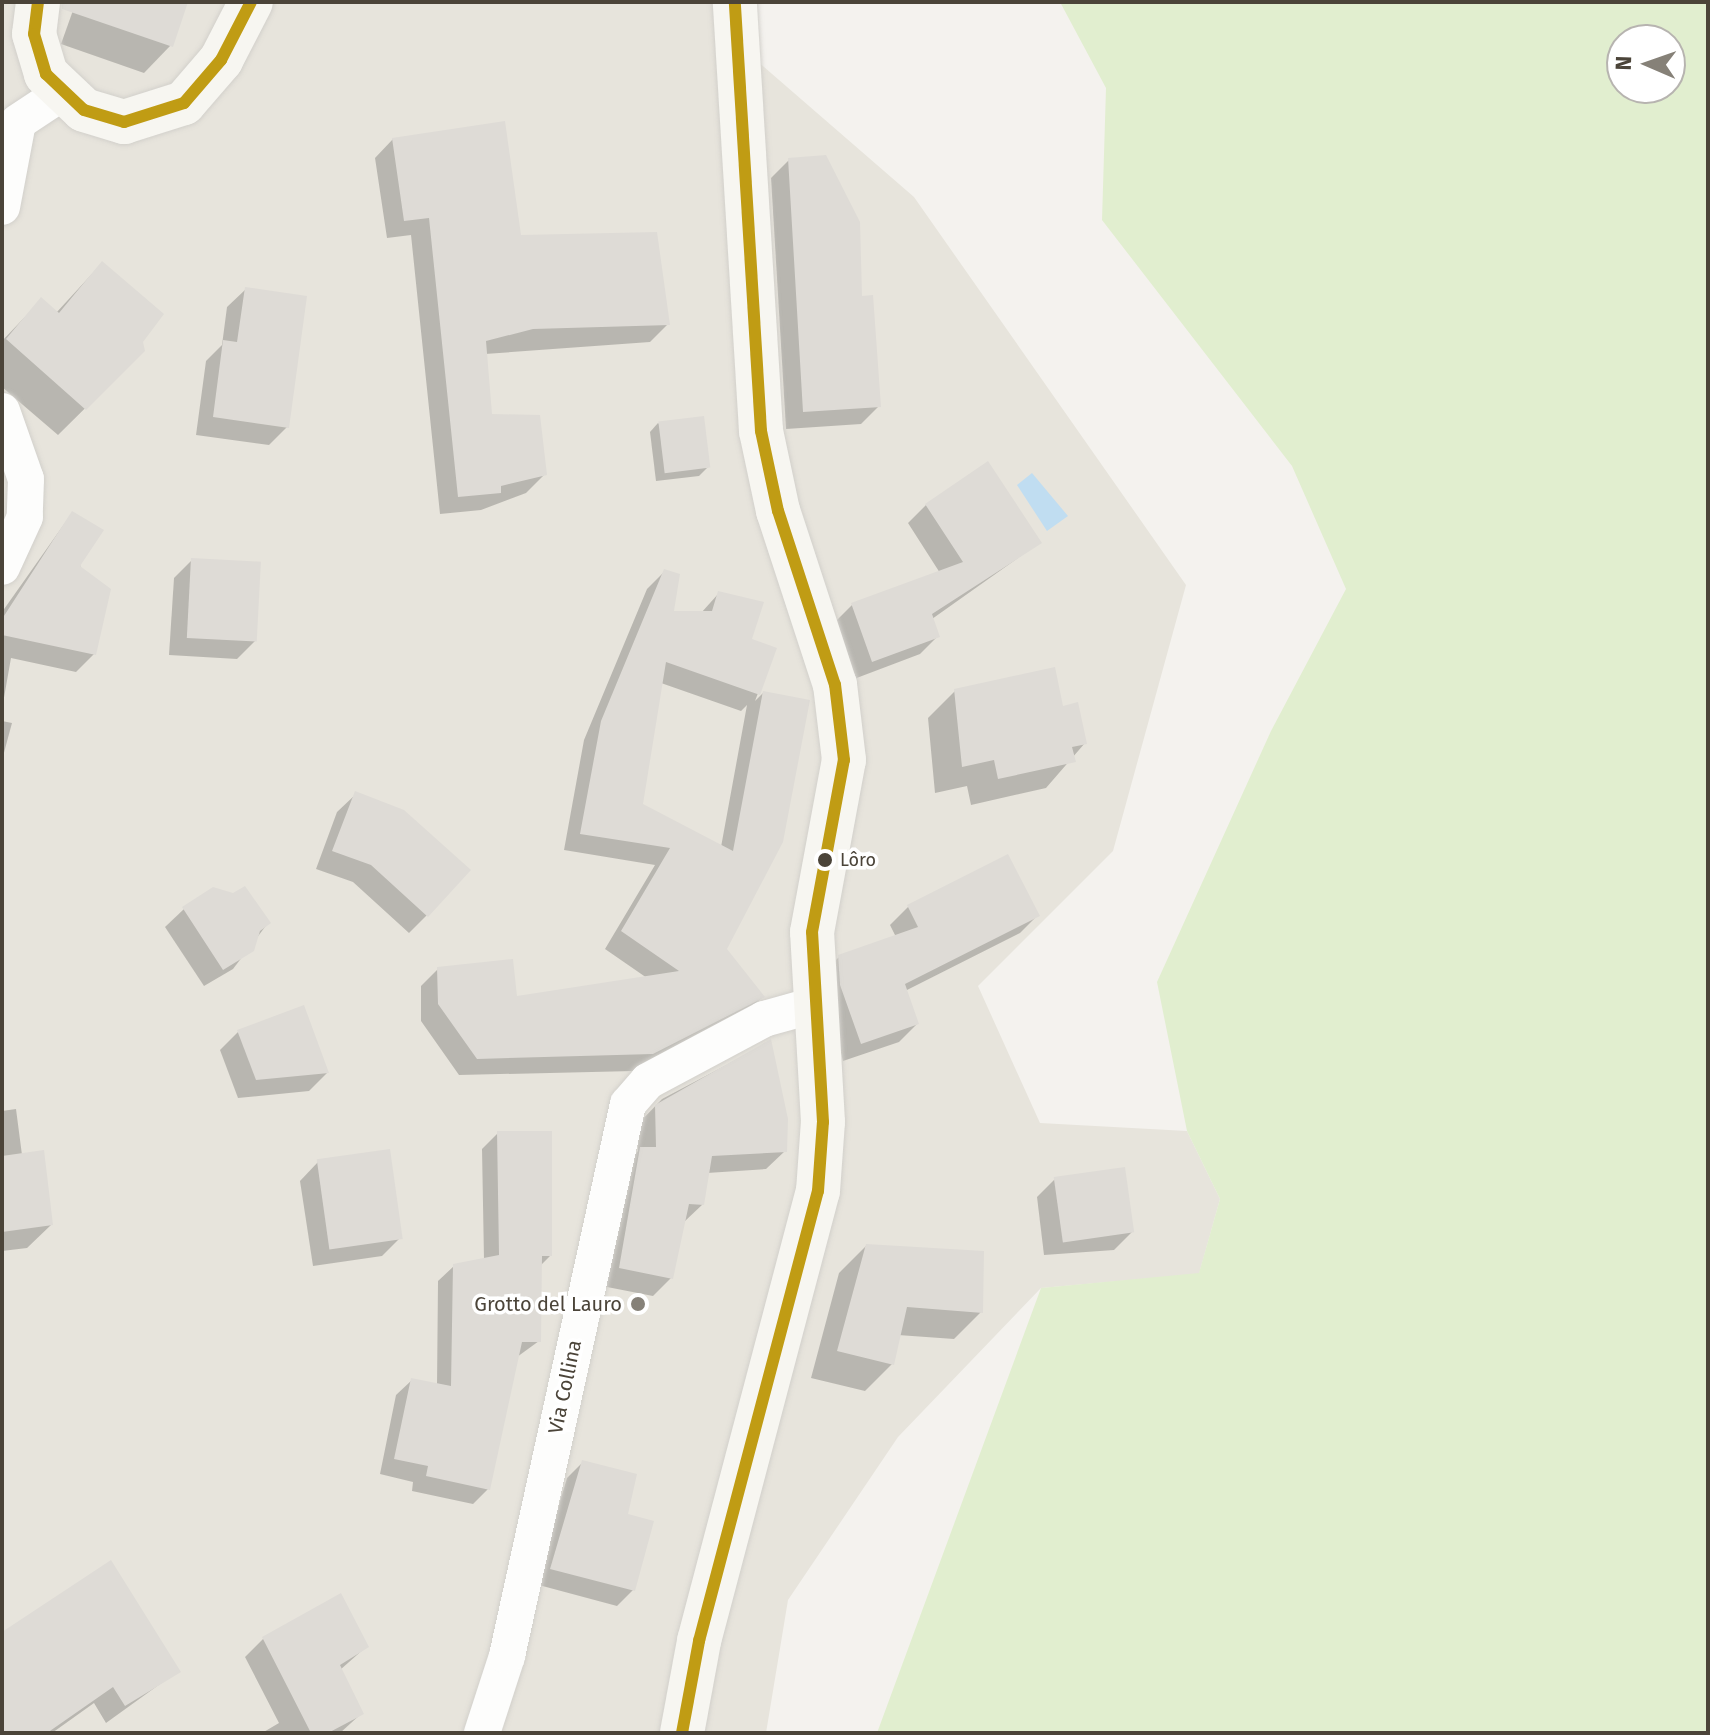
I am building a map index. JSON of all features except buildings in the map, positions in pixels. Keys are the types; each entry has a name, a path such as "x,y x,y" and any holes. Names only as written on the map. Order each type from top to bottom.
{"street":[{"path":"38,2 37,52 62,93 103,119 160,115 202,85 251,2"},
{"path":"682,1733 699,1641 818,1191 823,1122 811,1006 812,932 844,735 761,431 735,2"},
{"path":"2,207 10,122 62,93"},
{"path":"2,411 26,479 25,517 2,567"},
{"name":"Via Collina","path":"482,1733 507,1656 628,1104 648,1081 764,1019 811,1006"}],"shaded area":[{"path":"2,2 735,2 741,47 914,197 1186,585 1113,851 978,986 1040,1123 1187,1131 1220,1199 1199,1274 1041,1288 898,1437 788,1600 766,1733 2,1733"}],"green space":[{"path":"1060,2 1708,2 1708,1733 877,1733 1041,1288 1199,1273 1220,1199 1187,1131 1157,982 1271,731 1346,589 1292,466 1102,220 1106,88"}],"water":[{"path":"1032,473 1068,516 1047,531 1017,485"}],"transit line":[{"path":"38,2 34,34 46,74 84,110 124,122 184,103 221,60 251,2"},
{"path":"682,1733 699,1641 818,1191 823,1122 812,932 844,760 835,685 778,511 761,431 735,2"}],"place":[{"name":"Lôro","path":"825,860"},
{"name":"Grotto del Lauro","path":"638,1304"}]}
